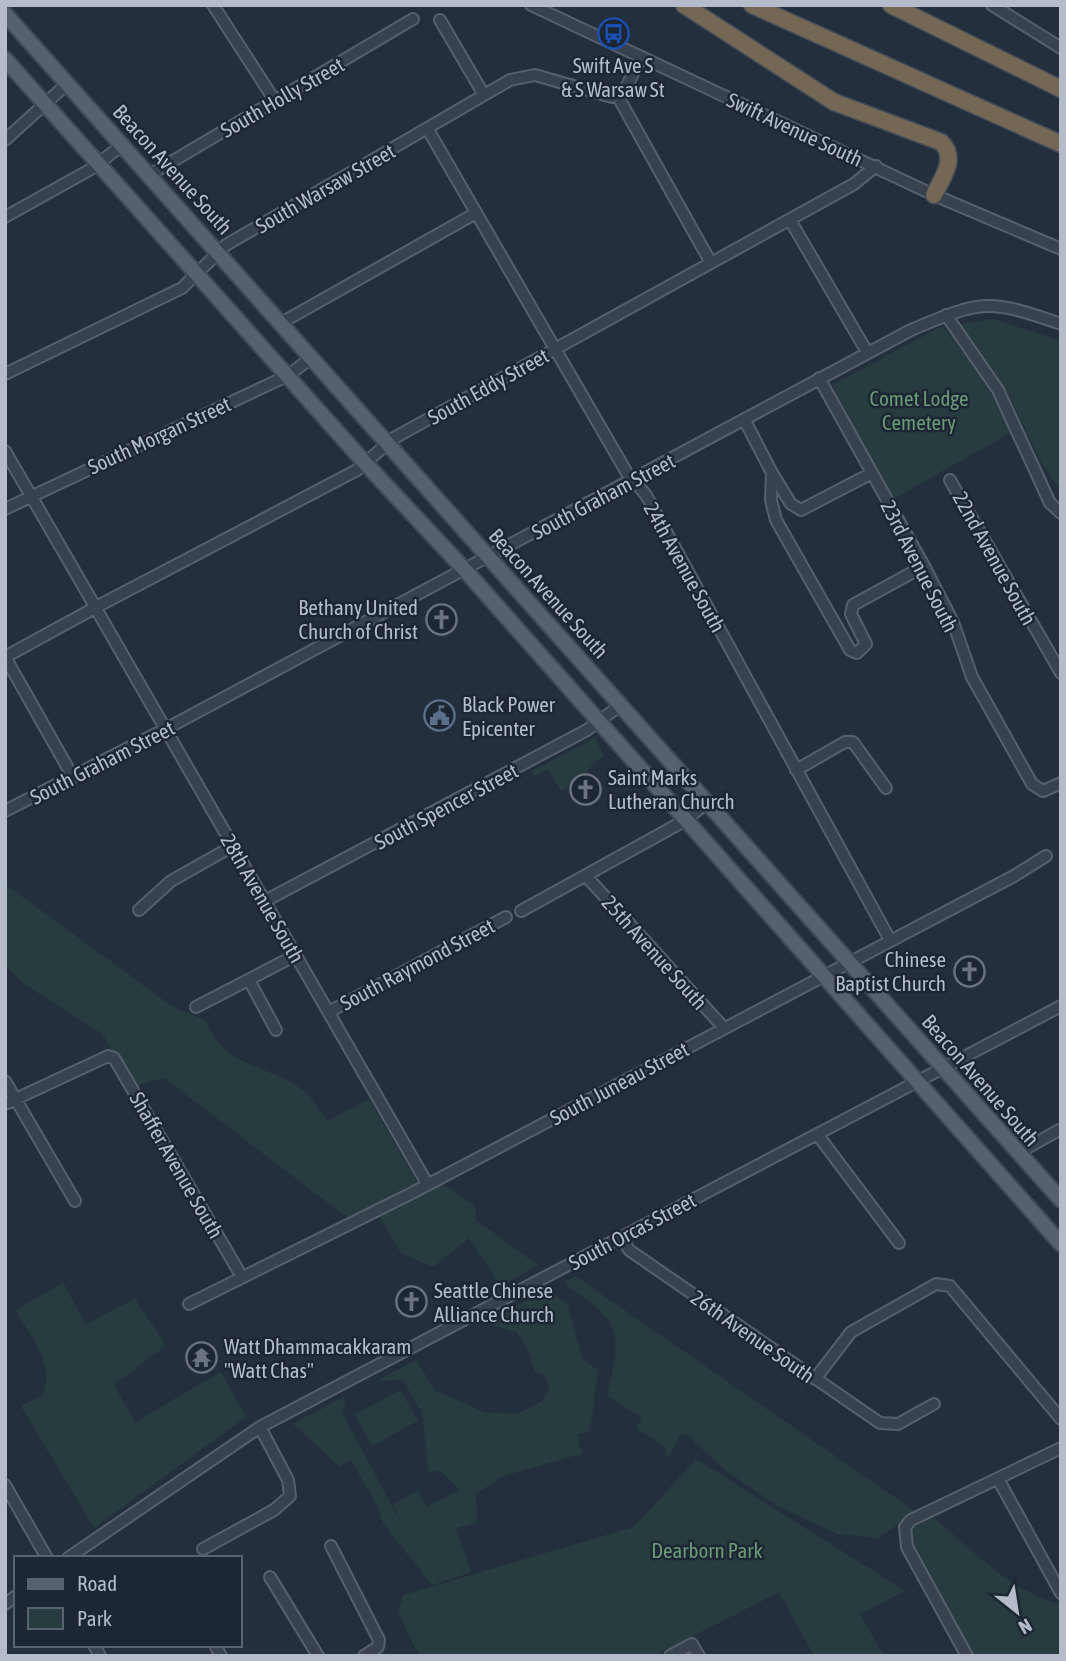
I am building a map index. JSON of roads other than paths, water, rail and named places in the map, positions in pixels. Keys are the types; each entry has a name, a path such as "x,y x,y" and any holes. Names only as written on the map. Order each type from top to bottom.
{"highway":[{"path":"684,5 834,102 942,142 948,151 949,161 934,195"},
{"path":"752,5 1061,144"},
{"path":"891,5 1061,89"},
{"path":"1035,76 1061,83"}],"main road":[{"name":"Beacon Avenue South","path":"5,14 150,174 488,558 709,801 1061,1200"},
{"path":"5,59 365,463 465,570 597,723 1061,1244"}],"street":[{"path":"213,5 275,101"},
{"name":"Swift Avenue South","path":"531,5 934,195 1061,249"},
{"path":"992,5 1061,48"},
{"name":"South Holly Street","path":"150,174 414,19"},
{"path":"440,20 484,95"},
{"path":"641,57 626,88 617,95 711,263"},
{"name":"South Warsaw Street","path":"5,374 175,292 197,274 218,251 519,76 535,75 609,97 617,95"},
{"path":"5,140 68,83"},
{"name":"24th Avenue South","path":"427,128 633,480 646,495 890,940"},
{"path":"5,218 100,163 123,144"},
{"name":"South Eddy Street","path":"5,657 365,463 387,443 863,179 876,166"},
{"path":"281,323 476,213"},
{"path":"790,220 867,352"},
{"name":"South Graham Street","path":"5,811 488,558 867,352 946,315 969,307 1001,305 1061,324"},
{"path":"946,315 998,390 1050,503 1061,513"},
{"name":"South Morgan Street","path":"5,509 289,375 311,358"},
{"name":"23rd Avenue South","path":"819,379 953,622 972,677 1039,790 1047,790 1061,783"},
{"path":"744,419 791,504 801,510 872,473"},
{"name":"28th Avenue South","path":"5,451 428,1185"},
{"path":"772,473 771,500 776,520 847,646 857,653 866,644 851,609 855,603 924,566"},
{"name":"22nd Avenue South","path":"950,480 1061,673"},
{"path":"5,657 73,776"},
{"name":"South Spencer Street","path":"265,901 597,723 622,704"},
{"path":"796,770 845,742 853,742 886,788"},
{"name":"South Raymond Street","path":"521,911 684,821 709,801"},
{"path":"139,910 171,880 233,846"},
{"name":"South Juneau Street","path":"189,1304 428,1185 1014,876 1046,856"},
{"name":"25th Avenue South","path":"586,876 724,1028"},
{"name":"South Raymond Street","path":"328,1012 506,917"},
{"path":"196,1007 296,955"},
{"path":"249,980 276,1030"},
{"name":"South Orcas Street","path":"71,1556 260,1427 1061,1006"},
{"name":"Shaffer Avenue South","path":"10,1101 108,1056 114,1058 242,1277"},
{"path":"5,1081 10,1101 75,1201"},
{"path":"1018,1153 1061,1129"},
{"path":"817,1135 899,1243"},
{"name":"26th Avenue South","path":"622,1237 629,1250 880,1423 891,1426 934,1404"},
{"path":"815,1378 850,1332 936,1284 945,1284 950,1286 1061,1419"},
{"path":"203,1549 275,1510 290,1496 288,1480 260,1427"},
{"path":"967,1656 907,1547 905,1527 911,1520 1061,1448"},
{"path":"998,1479 1061,1592"},
{"path":"5,1485 46,1556"},
{"path":"331,1546 379,1640 377,1647 365,1656"},
{"path":"270,1577 318,1656"},
{"path":"670,1656 692,1644 699,1656"}],"place":[{"name":"Swift Ave S & S Warsaw St","path":"613,33"},
{"name":"Bethany United Church of Christ","path":"441,619"},
{"name":"Black Power Epicenter","path":"439,716"},
{"name":"Saint Marks Lutheran Church","path":"585,789"},
{"name":"Chinese Baptist Church","path":"969,971"},
{"name":"Seattle Chinese Alliance Church","path":"411,1302"},
{"name":"Watt Dhammacakkaram \"Watt Chas\"","path":"201,1358"}],"park label":[{"name":"Comet Lodge Cemetery","path":"919,410"},
{"name":"Dearborn Park","path":"707,1550"}]}
